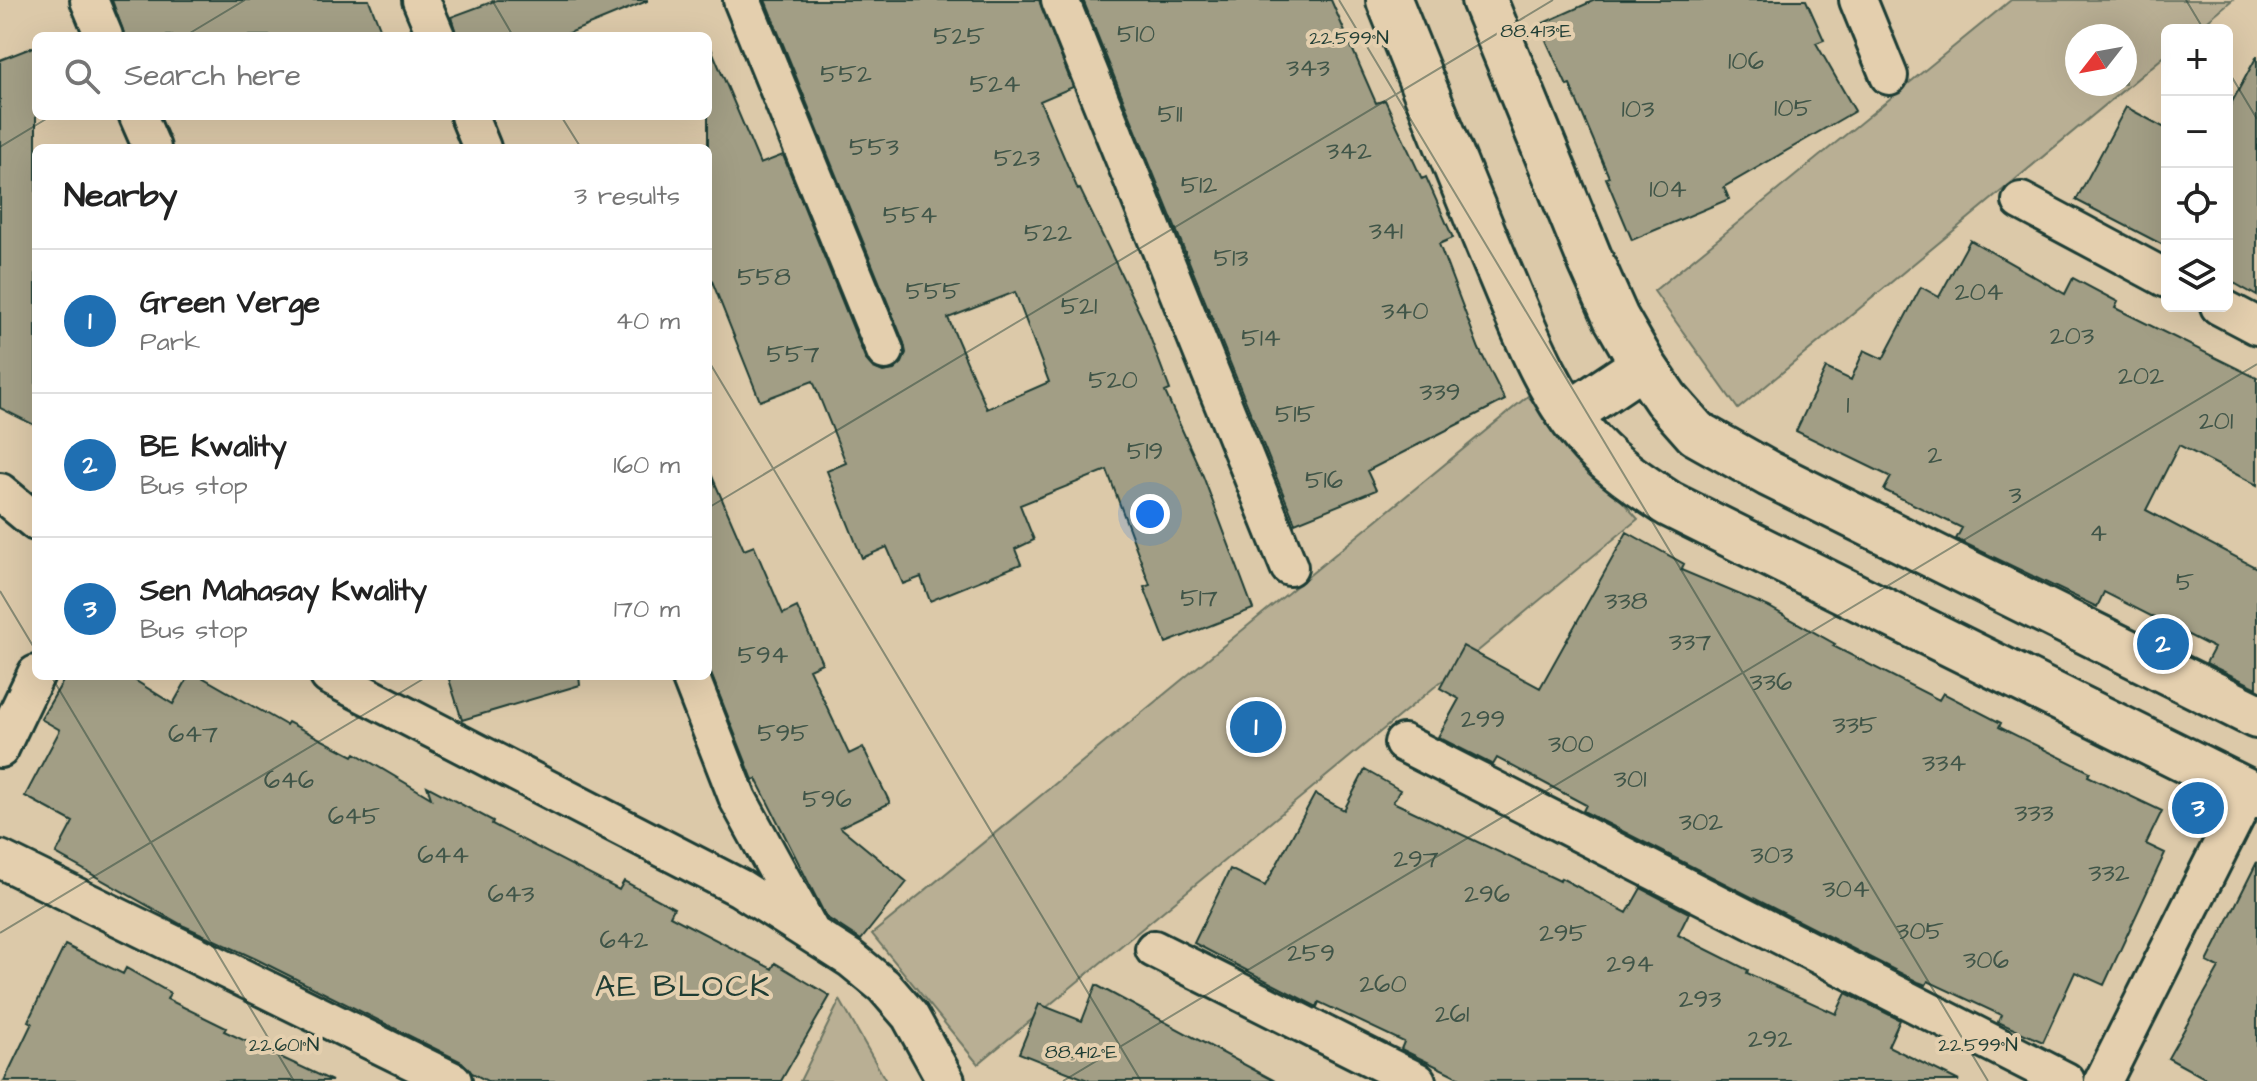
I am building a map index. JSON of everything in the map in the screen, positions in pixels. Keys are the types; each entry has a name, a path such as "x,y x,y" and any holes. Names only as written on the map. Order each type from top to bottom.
{"main road":[{"path":"1389,0 1537,357 1570,414 1591,443 1612,463 1669,504 2253,794"},
{"path":"1484,0 1616,318 1666,399 1696,433 1769,474 2257,716"},
{"path":"1570,414 1643,365"}],"street":[{"path":"89,0 102,32"},
{"path":"421,0 434,32"},
{"path":"742,0 885,351"},
{"path":"1060,0 1289,567"},
{"path":"1858,0 1889,76"},
{"path":"140,120 150,144"},
{"path":"471,120 480,144"},
{"path":"2021,201 2161,276"},
{"path":"2230,312 2257,326"},
{"path":"0,492 32,519"},
{"path":"0,749 33,680"},
{"path":"342,680 383,692 740,888 851,959 884,986 910,1016 946,1081"},
{"path":"692,680 738,799 812,934"},
{"path":"1403,743 2066,1081"},
{"path":"2103,1081 2253,794"},
{"path":"0,859 453,1081"},
{"path":"1154,949 1417,1081"}],"shaded area":[{"path":"2011,0 2232,0 2203,24 2161,24 2161,59 2137,79 2137,24 2065,24 2065,96 2116,96 1738,409 1654,291"},
{"path":"1528,396 1638,519 978,1064 872,934"},
{"path":"840,1000 886,1081 800,1081"}],"building":[{"path":"112,0 369,0 381,32 124,32"},
{"path":"497,0 647,0 572,32 456,32 451,17"},
{"path":"765,0 1039,0 1073,87 1040,101 1078,190 1145,324 1170,390 1165,392 1203,476 1253,609 1166,643 1144,587 1150,585 1107,470 1020,505 1034,540 1015,549 1021,564 930,601 921,577 903,584 887,547 862,558 827,471 846,463 813,381 760,401 712,281 712,144 708,144 708,120 712,120 712,50 760,164 783,155 866,360 873,368 883,372 894,370 902,363 906,353","holes":["1015,292 1049,382 987,409 948,318"]},
{"path":"1083,0 1331,0 1376,103 1385,100 1422,179 1426,177 1453,238 1439,244 1479,349 1505,400 1367,471 1376,490 1295,523"},
{"path":"1595,0 1806,0 1824,40 1816,43 1855,111 1724,187 1729,199 1632,240 1570,85 1567,86 1539,25"},
{"path":"32,48 32,120 36,120 36,144 32,144 32,424 0,408 0,60"},
{"path":"2257,56 2257,296 2233,282 2233,100"},
{"path":"2126,107 2161,126 2161,244 2076,200"},
{"path":"1970,240 2065,294 2073,278 2118,302 2115,308 2257,378 2257,485 2179,445 2146,510 2257,568 2257,688 2206,663 2214,648 2104,592 2097,607 1956,539 1962,528 1884,490 1891,477 1796,431 1826,368 1851,380 1864,350 1883,359 1921,287 1939,297"},
{"path":"712,476 744,550 754,546 783,614 797,607 822,663 809,669 849,754 863,747 890,803 840,827 907,882 861,940 826,917 756,779 753,780 712,676"},
{"path":"1627,532 1684,564 1681,570 1769,607 1835,644 1833,646 1939,700 1943,693 2001,723 1999,727 2090,772 2088,776 2162,811 2146,844 2165,853 2104,985 2075,972 2043,1042 1998,1022 2001,1015 1928,981 1926,985 1918,982 1583,811 1586,805 1497,758 1493,765 1438,737 1459,699 1440,688 1463,646 1540,688"},
{"path":"64,680 134,680 173,704 187,680 207,680 286,725 288,722 353,756 355,753 431,798 427,786 493,821 492,824 619,890 624,881 674,908 670,916 772,969 775,963 830,996 781,1081 487,1081 472,1073 462,1062 184,926 56,854 73,822 25,796 60,730 41,719"},
{"path":"449,680 579,680 580,685 462,720"},
{"path":"1365,770 1400,790 1393,802 1560,881 1561,878 1627,913 1641,888 1689,913 1678,935 1748,970 1747,973 1836,1014 1846,993 1900,1020 1888,1046 1959,1081 1466,1081 1401,1049 1404,1042 1319,1002 1317,1007 1194,943 1230,869 1265,886 1315,794 1344,810"},
{"path":"2257,862 2257,1081 2210,1081 2168,1058 2219,968 2207,962"},
{"path":"65,945 123,974 126,968 170,993 167,999 226,1028 224,1031 332,1081 4,1081 32,1023 28,1021"},
{"path":"1096,985 1275,1081 1090,1081 1019,1053 1039,1004 1082,1021"}],"place":[{"name":"BE Kwality","path":"2163,644"},
{"name":"Green Verge","path":"1256,727"},
{"name":"Sen Mahasay Kwality","path":"2198,808"}],"district":[{"name":"AE BLOCK","path":"683,986"}]}
